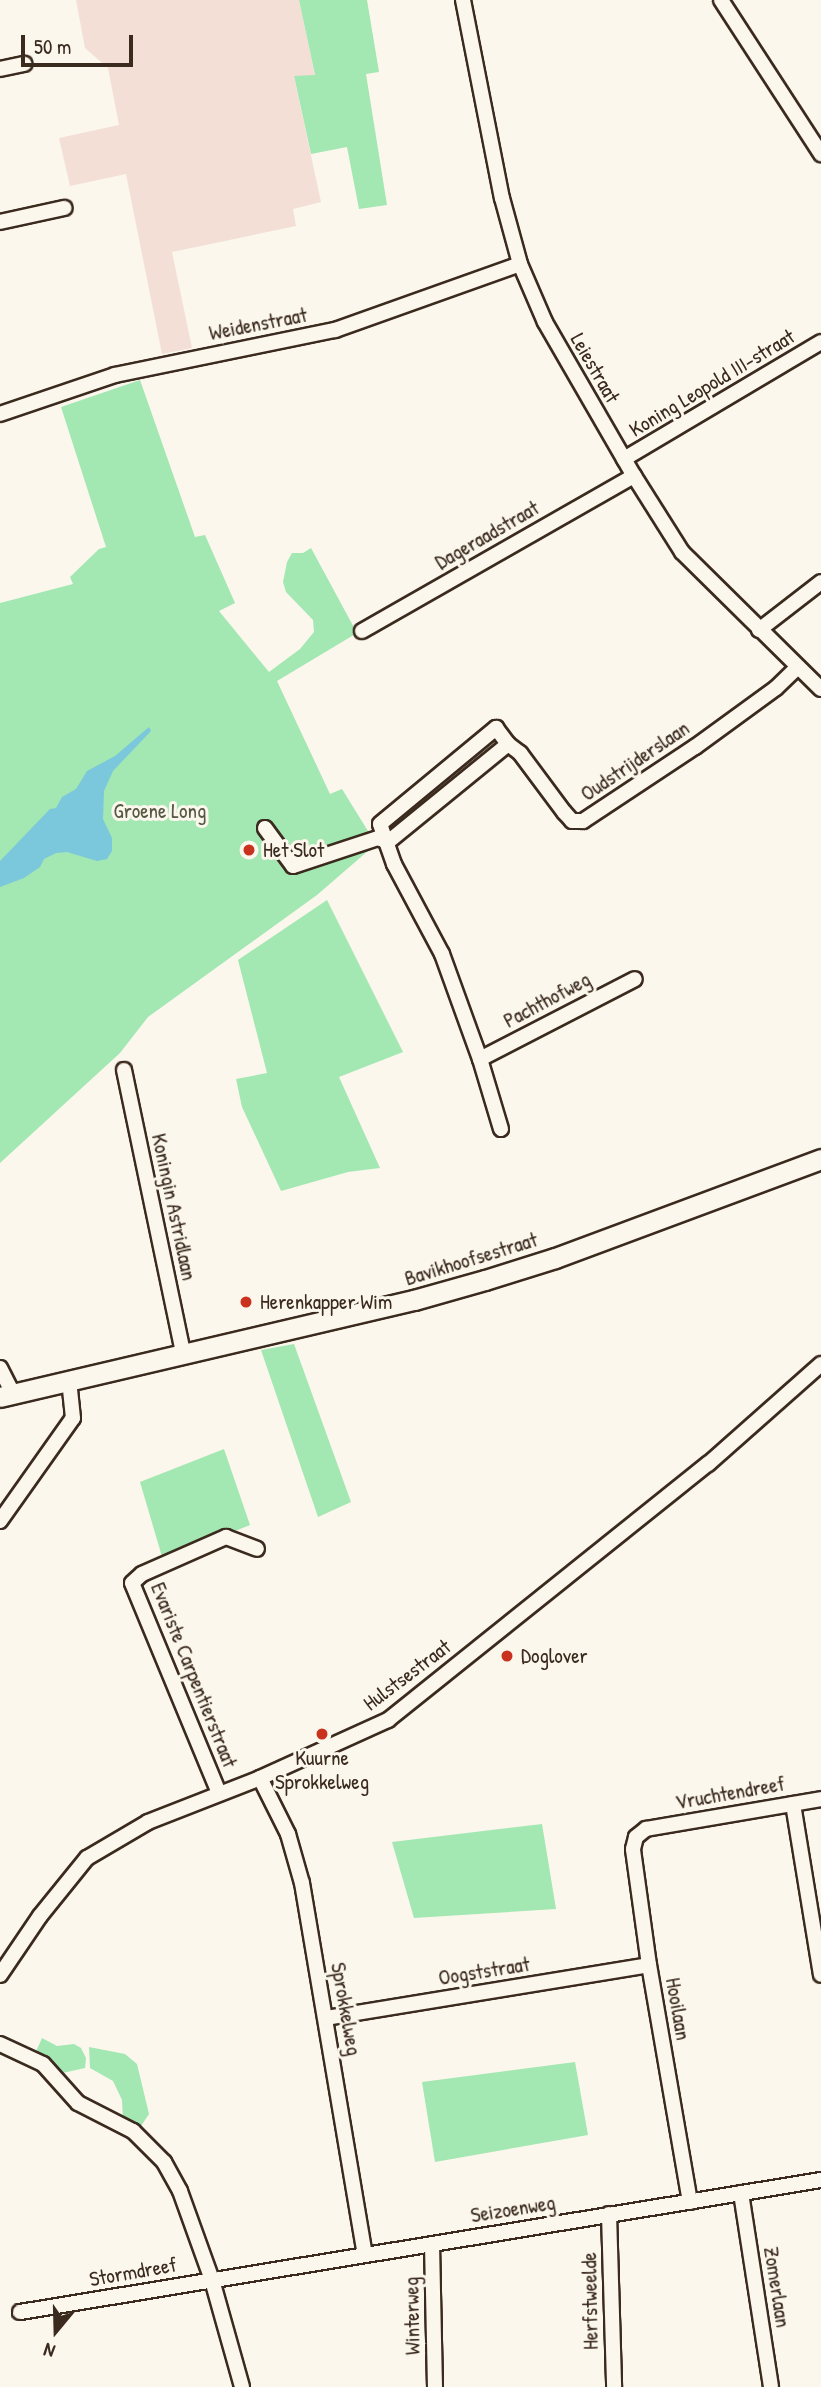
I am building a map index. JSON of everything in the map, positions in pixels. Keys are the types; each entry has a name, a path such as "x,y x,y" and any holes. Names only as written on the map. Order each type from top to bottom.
{"street":[{"name":"Leiestraat","path":"463,0 502,198 520,264 545,322 634,476 682,552 758,630 821,689"},
{"path":"721,0 821,154"},
{"path":"0,69 24,64"},
{"path":"0,222 64,208"},
{"name":"Weidenstraat","path":"0,414 115,375 335,330 520,264"},
{"name":"Koning Leopold III-straat","path":"624,459 821,342"},
{"name":"Dageraadstraat","path":"362,631 634,476"},
{"path":"758,630 821,582"},
{"name":"Oudstrijderslaan","path":"388,842 508,744 520,753 572,821 583,821 695,747 776,688 797,667"},
{"path":"265,828 293,866 378,838 388,842 394,864 442,954 480,1059 501,1129"},
{"name":"Pachthofweg","path":"480,1059 635,979"},
{"name":"Koningin Astridlaan","path":"124,1070 183,1353"},
{"name":"Bavikhoofsestraat","path":"6,1395 401,1304 485,1280 555,1258 821,1159"},
{"name":"Hulstsestraat","path":"0,1975 40,1916 87,1858 130,1830 260,1778 388,1720 708,1464 821,1364"},
{"path":"0,1368 6,1395"},
{"path":"0,1521 73,1418 69,1380"},
{"name":"Evariste Carpentierstraat","path":"219,1793 132,1583 142,1574 226,1537 257,1549"},
{"name":"Sprokkelweg","path":"260,1778 288,1834 302,1883 365,2255"},
{"name":"Vruchtendreef","path":"646,1829 821,1800"},
{"path":"793,1804 821,1975"},
{"name":"Hooilaan","path":"646,1829 636,1837 633,1849 649,1965 690,2202"},
{"name":"Oogststraat","path":"326,2018 649,1965"},
{"path":"0,2044 43,2064 78,2103 133,2131 149,2143 164,2162 180,2191 212,2280 242,2387"},
{"name":"Seizoenweg","path":"212,2280 821,2180"},
{"name":"Zomerlaan","path":"741,2193 771,2387"},
{"name":"Herfstweelde","path":"609,2214 614,2387"},
{"name":"Winterweg","path":"432,2244 435,2387"},
{"name":"Stormdreef","path":"20,2312 212,2280"}],"shaded area":[{"path":"76,0 299,0 315,76 294,77 321,202 293,209 296,226 172,252 192,348 162,354 126,174 70,186 59,138 119,125 108,68 85,48"}],"green space":[{"path":"299,0 367,0 379,72 366,74 387,205 359,209 347,147 311,154 294,76 315,75"},
{"name":"Groene Long","path":"140,380 195,537 205,535 235,603 219,611 269,672 300,649 314,632 313,620 286,592 283,582 287,562 292,553 303,553 311,548 357,633 277,681 330,794 342,789 376,844 317,895 148,1017 120,1053 0,1163 0,603 73,584 70,577 99,549 106,547 61,407"},
{"path":"327,900 403,1052 339,1077 380,1168 348,1172 281,1191 242,1107 236,1079 267,1073 238,960"},
{"path":"294,1344 351,1502 318,1517 261,1350"},
{"path":"224,1449 250,1525 163,1560 140,1482"},
{"path":"542,1824 556,1909 414,1918 392,1842"},
{"path":"42,2038 57,2046 74,2044 81,2048 86,2058 85,2068 58,2074 35,2054"},
{"path":"89,2047 125,2054 137,2064 149,2114 139,2129 123,2120 122,2100 113,2081 90,2068"},
{"path":"575,2062 588,2135 435,2162 422,2082"}],"water":[{"path":"149,727 151,731 113,771 104,791 103,819 112,838 112,851 107,859 97,861 67,852 56,853 44,859 40,867 24,878 0,887 0,861 50,809 56,808 62,797 76,789 87,771 115,756"}],"place":[{"name":"Het Slot","path":"249,850"},
{"name":"Herenkapper Wim","path":"246,1302"},
{"name":"Doglover","path":"507,1656"},
{"name":"Kuurne Sprokkelweg","path":"322,1734"}]}
